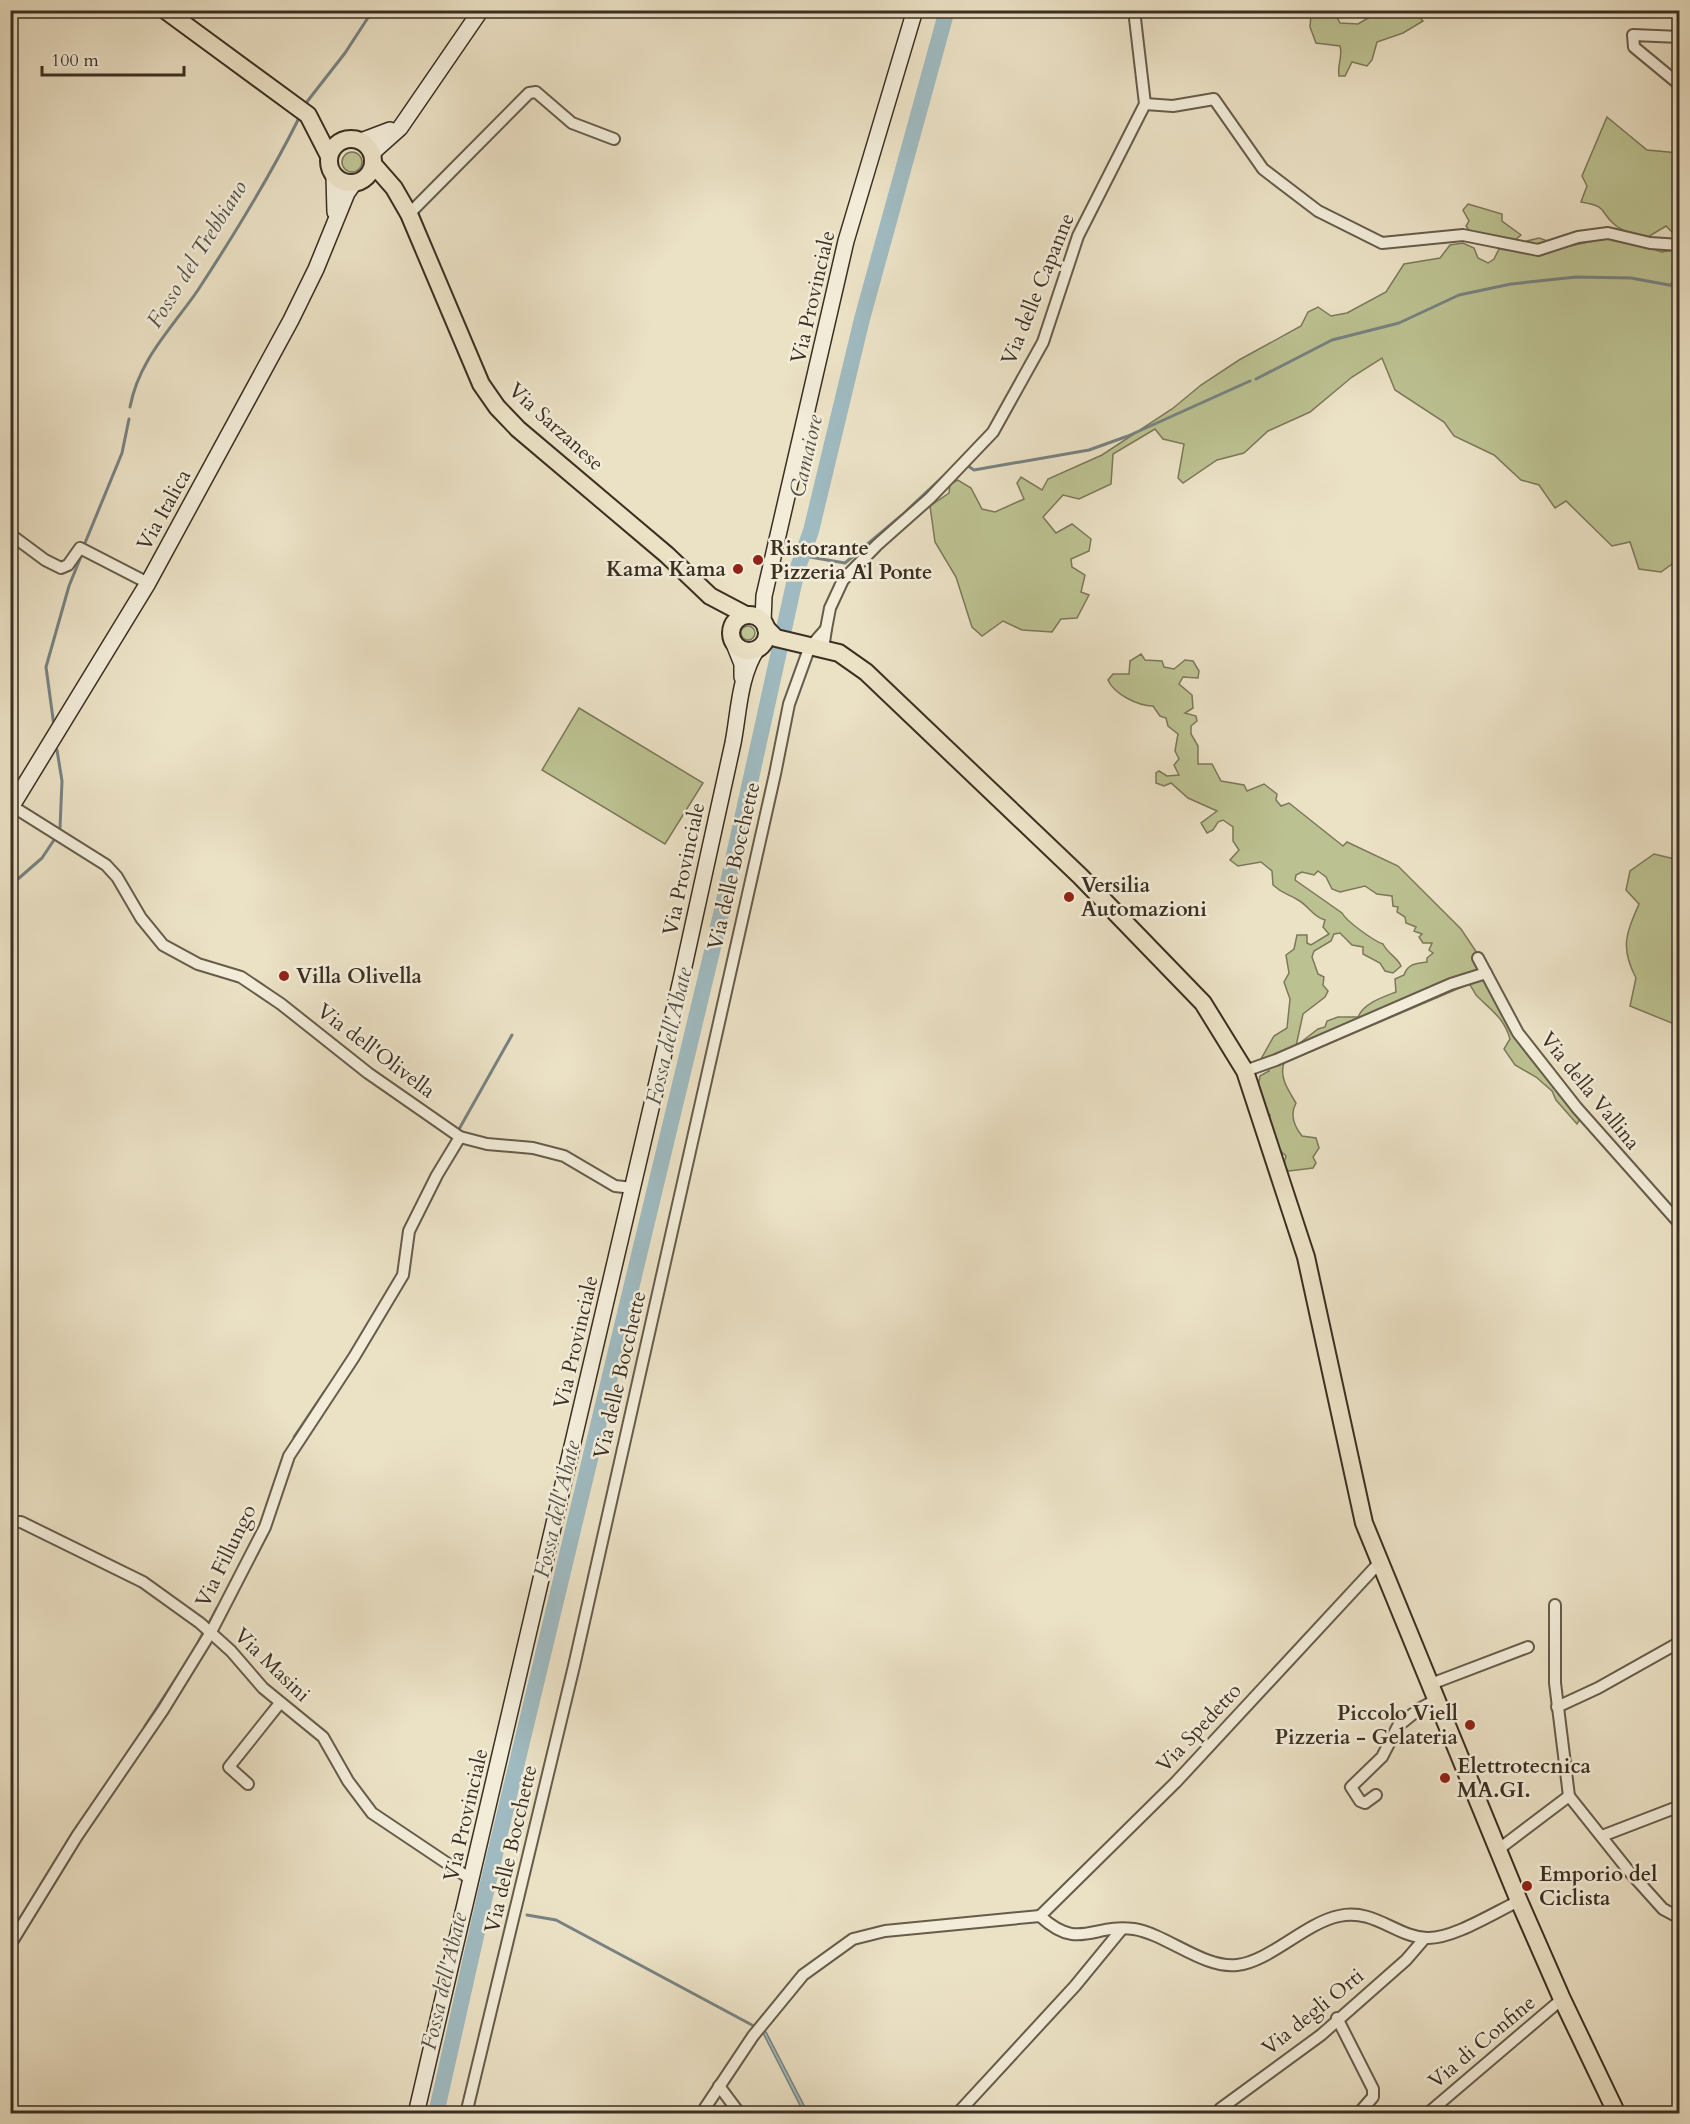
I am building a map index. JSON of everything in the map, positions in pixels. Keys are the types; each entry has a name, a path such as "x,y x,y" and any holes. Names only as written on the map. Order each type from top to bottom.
{"main road":[{"path":"165,10 294,103 314,122 369,153"},
{"path":"369,153 400,128 481,10"},
{"name":"Via Provinciale","path":"416,2114 703,885 743,683 760,630 764,597 846,241 915,10"},
{"path":"314,122 329,156 334,176 343,182 375,181 394,188"},
{"path":"329,156 334,146 344,140"},
{"path":"357,182 369,174 369,153"},
{"name":"Via Sarzanese","path":"369,153 409,214 482,384 497,407 518,429 659,548 710,596 760,630"},
{"name":"Via Italica","path":"334,176 336,220"},
{"name":"Via Italica","path":"11,808 148,583 291,320 347,193 357,182"},
{"name":"Via Sarzanese","path":"710,596 733,638"},
{"path":"760,630 747,651 733,638 734,623 760,630 847,657 866,672 1080,876 1203,1003 1245,1071 1301,1241 1352,1477 1364,1522 1520,1901 1562,1999 1617,2114"},
{"name":"Via Provinciale","path":"733,638 741,664 743,683"}],"street":[{"path":"1134,10 1145,104 1173,106 1214,99 1263,169 1318,211 1382,243 1463,235 1538,250 1578,237 1608,233 1650,243 1680,245"},
{"path":"1680,37 1643,34 1633,35 1632,39 1634,47 1680,86"},
{"path":"409,214 529,93 536,93 572,123 614,139"},
{"name":"Via delle Capanne","path":"813,646 826,629 830,608 843,580 969,458 1003,417 1042,342 1078,236 1145,104"},
{"path":"10,534 45,560 61,568 68,565 84,549 148,583"},
{"name":"Via delle Bocchette","path":"466,2114 577,1655 775,774 785,720 813,646"},
{"name":"Via dell'Olivella","path":"11,808 105,865 117,877 141,918 163,945 198,964 222,969 241,977 280,1004 368,1073 460,1137 487,1144 532,1148 564,1156 615,1186 633,1188"},
{"name":"Via della Vallina","path":"1478,958 1518,1033 1577,1108 1680,1224"},
{"path":"1245,1071 1276,1060 1451,984 1486,973"},
{"name":"Via Fillungo","path":"10,1945 77,1836 163,1710 211,1632 265,1527 289,1456 354,1358 403,1275 409,1231 437,1175 460,1137"},
{"name":"Via Masini","path":"10,1522 21,1522 143,1581 211,1632 280,1703 323,1737 348,1781 372,1813 472,1880"},
{"name":"Via Spedetto","path":"1040,1916 1176,1782 1380,1562"},
{"path":"1555,1605 1555,1683 1569,1796 1663,1909 1680,1918"},
{"path":"1557,1707 1598,1688 1680,1642"},
{"path":"1376,1795 1365,1803 1360,1801 1351,1788 1382,1757 1398,1726 1419,1709 1434,1692 1528,1647"},
{"path":"248,1784 229,1767 280,1703"},
{"path":"1499,1849 1569,1796"},
{"path":"1602,1836 1680,1806"},
{"path":"701,2114 753,2036 803,1976 853,1939 887,1931 1040,1916 1054,1929 1066,1935 1121,1930 1142,1932 1211,1961 1236,1966 1253,1961 1306,1930 1339,1916 1369,1916 1425,1938 1453,1932 1520,1901"},
{"path":"957,2114 1075,1986 1121,1930"},
{"name":"Via degli Orti","path":"1220,2109 1320,2035 1378,1985 1425,1938"},
{"name":"Via di Confine","path":"1427,2114 1562,1999"},
{"path":"1337,2018 1373,2089 1373,2097 1358,2114"},
{"path":"719,2086 740,2114"}],"green space":[{"path":"1192,10 1276,11 1257,16 1232,11 1204,17"},
{"path":"1305,11 1334,11 1340,23 1358,24 1380,11 1414,11 1423,21 1403,33 1377,42 1372,60 1367,66 1352,62 1345,76 1339,76 1340,46 1316,43 1310,27 1311,15"},
{"path":"1607,117 1647,150 1679,153 1679,239 1666,226 1648,237 1626,231 1615,225 1600,208 1581,202 1587,186 1582,176"},
{"path":"352,152 359,155 362,162 359,169 352,172 345,169 342,162 345,155"},
{"path":"1468,204 1502,214 1502,221 1521,235 1508,246 1470,232 1466,226 1469,221 1463,210"},
{"path":"1613,237 1662,252 1679,249 1679,258 1672,269 1679,272 1670,285 1680,287 1679,559 1661,572 1639,569 1630,542 1612,546 1566,501 1555,508 1539,485 1521,480 1494,455 1454,436 1444,422 1395,390 1382,358 1352,377 1310,412 1268,431 1244,453 1217,460 1183,483 1178,478 1184,444 1163,439 1155,429 1113,454 1111,484 1079,499 1063,495 1043,517 1056,533 1072,524 1091,539 1089,551 1071,559 1072,567 1085,575 1081,592 1089,595 1077,618 1061,619 1052,632 1022,630 1003,621 982,636 972,627 956,577 935,542 930,506 949,493 950,484 958,480 971,488 982,509 995,512 1024,499 1017,483 1021,477 1042,490 1048,479 1102,455 1172,409 1201,385 1239,360 1301,326 1308,312 1318,307 1331,316 1347,313 1386,292 1404,264 1440,258 1450,245 1463,243 1474,248 1478,258 1488,263 1494,259 1499,249 1523,252 1527,241 1539,238 1565,247"},
{"path":"748,626 753,628 755,633 753,638 748,640 743,638 741,633 743,628"},
{"path":"1141,654 1145,660 1162,661 1164,667 1174,669 1185,660 1193,661 1199,671 1198,678 1183,677 1179,684 1192,695 1193,708 1185,713 1196,716 1197,721 1191,726 1191,734 1198,746 1198,764 1212,764 1221,781 1244,785 1247,791 1264,784 1277,794 1276,800 1281,806 1289,803 1343,846 1347,842 1398,866 1461,929 1485,965 1520,1033 1584,1112 1577,1124 1556,1100 1552,1091 1536,1077 1515,1065 1504,1049 1510,1039 1504,1026 1469,984 1284,1063 1283,1078 1296,1103 1293,1111 1295,1124 1302,1136 1316,1138 1319,1148 1313,1157 1316,1163 1313,1168 1289,1171 1283,1167 1286,1156 1276,1147 1267,1121 1270,1115 1264,1112 1259,1100 1262,1096 1258,1086 1260,1076 1269,1071 1261,1059 1274,1036 1287,1028 1290,999 1284,982 1289,973 1286,955 1294,949 1297,935 1307,935 1307,943 1311,945 1329,934 1323,927 1325,920 1302,902 1273,885 1272,871 1261,862 1238,866 1230,860 1239,850 1233,841 1233,827 1223,820 1207,833 1201,823 1217,811 1188,798 1171,783 1164,786 1156,783 1156,773 1159,771 1167,776 1179,775 1174,765 1179,759 1175,751 1178,734 1168,726 1166,718 1160,716 1153,706 1140,704 1127,698 1111,685 1108,680 1113,674 1129,674 1130,661","holes":["1318,871 1326,877 1332,889 1340,892 1365,886 1377,894 1392,896 1393,906 1398,907 1397,912 1405,917 1406,923 1416,927 1414,931 1422,934 1419,937 1423,943 1432,943 1429,950 1433,953 1427,958 1427,962 1410,966 1404,975 1395,979 1396,992 1369,1004 1358,1017 1338,1017 1327,1021 1325,1027 1318,1029 1296,1046 1303,1014 1325,997 1328,991 1323,985 1324,977 1318,974 1312,957 1314,951 1331,941 1334,934 1340,933 1352,945 1363,947 1363,954 1380,963 1385,971 1393,973 1401,966 1383,944 1361,931 1342,913 1295,880 1296,875 1302,872 1314,875"]},
{"path":"579,708 703,783 665,844 542,770"},
{"path":"1654,854 1679,860 1679,1026 1630,1006 1636,978 1626,949 1628,932 1639,904 1626,890 1630,871"}],"water":[{"path":"752,2025 766,2032 808,2113 804,2113 763,2033"}],"waterway":[{"name":"Fosso del Trebbiano","path":"306,103 345,53 373,10"},
{"name":"Fossa dell'Abate","path":"436,2114 485,1896 721,914 797,570 811,531 862,319 947,10"},
{"name":"Fosso del Trebbiano","path":"130,407 134,390 149,359 225,248 298,120"},
{"path":"1256,379 1332,340 1399,323 1459,295 1511,284 1576,277 1631,278 1680,287"},
{"path":"965,464 974,470 1089,450 1128,436 1250,381"},
{"name":"Fosso del Trebbiano","path":"85,543 122,453 129,419"},
{"path":"804,556 845,563 902,515 951,469"},
{"name":"Fosso del Trebbiano","path":"54,726 46,667 69,586 82,554"},
{"name":"Fosso del Trebbiano","path":"57,750 62,781 60,828"},
{"name":"Fosso del Trebbiano","path":"10,886 42,858 56,837"},
{"path":"458,1131 512,1035"},
{"path":"294,1437 325,1391"},
{"path":"267,1505 283,1458"},
{"path":"208,1625 217,1608"},
{"path":"196,1647 204,1631"},
{"path":"145,1726 186,1663"},
{"path":"527,1915 556,1920 752,2025"}],"place":[{"name":"Ristorante Pizzeria Al Ponte","path":"758,560"},
{"name":"Kama Kama","path":"738,569"},
{"name":"Versilia Automazioni","path":"1069,897"},
{"name":"Villa Olivella","path":"284,976"},
{"name":"Piccolo Viell Pizzeria - Gelateria","path":"1470,1725"},
{"name":"Elettrotecnica MA.GI.","path":"1445,1778"},
{"name":"Emporio del Ciclista","path":"1527,1886"}],"water label":[{"name":"Camaiore","path":"806,456"}]}
